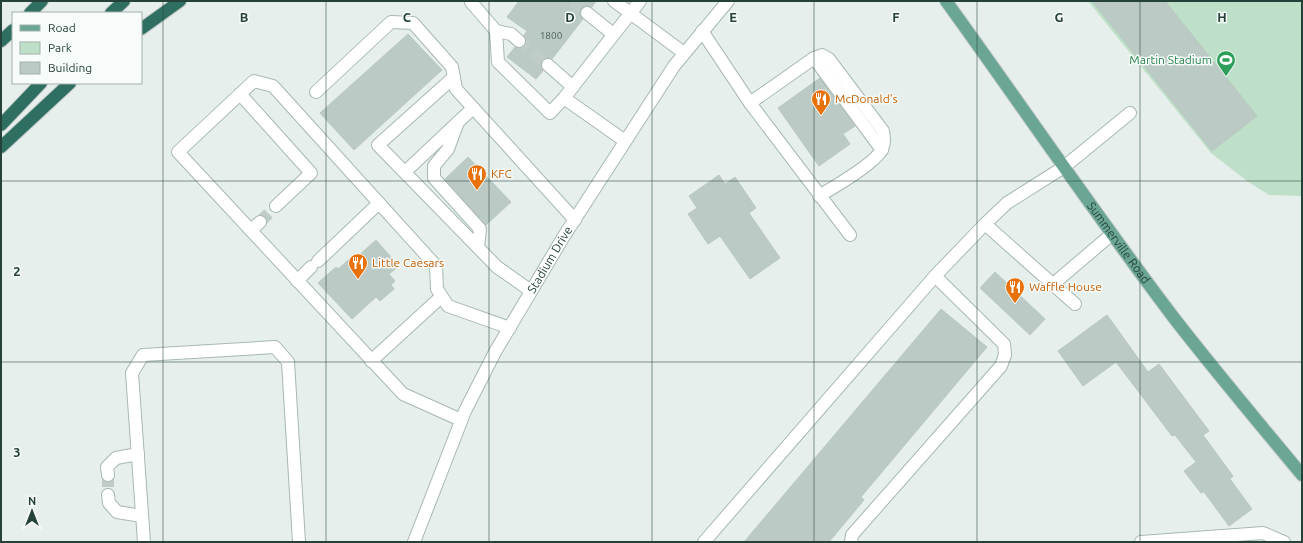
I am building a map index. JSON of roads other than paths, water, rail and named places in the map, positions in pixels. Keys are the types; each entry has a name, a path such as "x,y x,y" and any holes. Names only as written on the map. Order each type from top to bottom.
{"highway":[{"path":"31,12 42,1"},
{"path":"113,12 124,1"},
{"path":"142,28 180,1"},
{"path":"1,41 12,31"},
{"path":"1,125 40,84"},
{"path":"1,146 69,84"}],"main road":[{"name":"Summerville Road","path":"946,1 1112,234 1175,319 1302,475"}],"street":[{"path":"472,1 496,32 498,62 550,113 573,87 640,1"},
{"path":"614,1 684,54"},
{"name":"Stadium Drive","path":"414,542 461,420 495,352 575,220 674,66 728,1"},
{"path":"587,13 613,34"},
{"path":"316,92 391,22 413,23 452,66 456,89 575,220"},
{"path":"702,31 750,103 850,235"},
{"path":"496,32 511,34 520,41"},
{"path":"750,103 814,58 822,55 829,59 883,130 884,142 882,150 869,163 819,196"},
{"path":"548,65 573,87"},
{"path":"454,77 378,145 497,267 531,291"},
{"path":"461,420 403,394 178,152 254,82 273,86 436,266 437,289 448,306 510,328"},
{"path":"240,94 311,173 276,206"},
{"path":"564,98 625,141"},
{"path":"405,172 473,108"},
{"path":"704,542 935,276 985,224 1006,203 1064,167 1130,113"},
{"path":"458,122 448,149 434,166 434,178 480,229 478,247"},
{"path":"297,281 379,203"},
{"path":"251,230 260,222"},
{"path":"985,224 1075,304"},
{"path":"1052,285 1112,234"},
{"path":"851,542 852,535 1001,366 1005,355 1004,344 935,276"},
{"path":"371,361 441,297"},
{"path":"144,542 132,373 143,355 275,347 288,362 299,542"},
{"path":"108,475 108,467 116,458 138,454"},
{"path":"108,495 108,503 117,512 142,516"},
{"path":"1141,542 1263,533 1284,542"}],"tunnel":[{"path":"572,1 587,13"},
{"path":"519,41 548,65"},
{"path":"260,222 276,206"},
{"path":"108,475 108,495"}],"place":[{"name":"Martin Stadium","path":"1226,77"},
{"name":"McDonald's","path":"821,116"},
{"name":"KFC","path":"477,191"},
{"name":"Little Caesars","path":"358,280"},
{"name":"Waffle House","path":"1015,304"}]}
